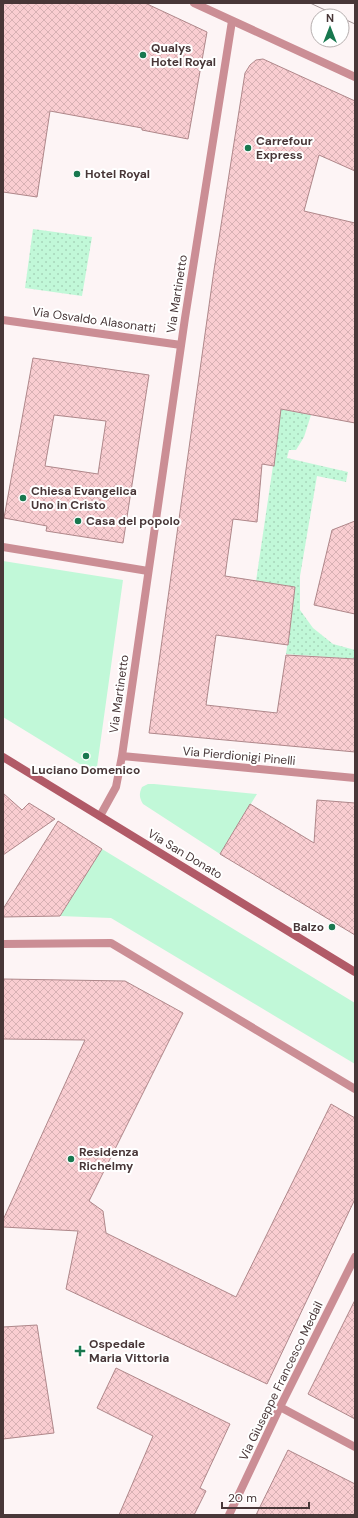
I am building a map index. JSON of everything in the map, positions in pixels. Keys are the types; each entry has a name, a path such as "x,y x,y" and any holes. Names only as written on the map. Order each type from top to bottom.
{"street":[{"path":"194,3 355,77"},
{"name":"Via Martinetto","path":"100,816 116,787 122,756 148,571 232,21"},
{"name":"Via Osvaldo Alasonatti","path":"3,320 182,345"},
{"path":"3,547 148,571"},
{"name":"Via Pierdionigi Pinelli","path":"122,756 355,778"},
{"name":"Via San Donato","path":"3,757 355,972"},
{"path":"3,944 111,943 355,1089"},
{"name":"Via Giuseppe Francesco Medail","path":"229,1515 355,1257"},
{"path":"280,1408 355,1447"}],"green space":[{"path":"33,229 92,237 82,296 25,288"},
{"path":"281,409 311,415 304,437 296,450 289,450 287,458 348,472 346,482 317,476 300,576 300,610 313,628 333,644 355,650 355,659 286,654 292,614 289,586 256,581 278,432 274,425"},
{"path":"3,561 123,580 96,774 3,717"},
{"path":"148,784 257,794 220,854 143,804 140,797 140,792 142,787"},
{"path":"102,849 355,1003 355,1064 111,918 60,916"}],"building":[{"path":"3,3 145,3 207,32 188,139 142,130 142,128 50,111 37,197 3,192"},
{"path":"263,59 355,101 355,171 319,155 304,211 355,223 355,423 281,409 274,466 262,464 257,522 233,519 225,576 295,587 288,645 216,635 206,705 277,713 286,655 355,659 355,752 149,733 214,270 245,73 250,65 256,60"},
{"path":"33,358 149,375 123,543 46,531 47,526 4,518","holes":["54,415 106,421 98,474 45,466"]},
{"path":"355,521 355,614 314,605 332,530"},
{"path":"3,793 22,810 29,803 55,819 3,855"},
{"path":"317,800 355,803 355,935 220,854 250,804 314,843"},
{"path":"58,821 102,849 60,916 3,917 3,909"},
{"name":"Residenza Richelmy","path":"3,979 125,981 183,1013 89,1201 103,1211 106,1233 236,1297 331,1104 355,1118 355,1199 267,1384 66,1289 78,1231 3,1227 3,1220 85,1040 3,1039"},
{"path":"355,1300 355,1419 308,1394"},
{"path":"37,1325 54,1433 3,1439 3,1327"},
{"path":"116,1368 230,1424 200,1488 206,1491 194,1515 119,1515 153,1436 97,1408"},
{"path":"288,1450 355,1484 355,1515 256,1515"}],"tram line":[{"path":"310,3 321,8"},
{"path":"350,22 355,24"}],"place":[{"name":"Qualys Hotel Royal","path":"143,55"},
{"name":"Carrefour Express","path":"248,148"},
{"name":"Hotel Royal","path":"77,174"},
{"name":"Chiesa Evangelica Uno in Cristo","path":"23,498"},
{"name":"Casa del popolo","path":"78,521"},
{"name":"Luciano Domenico","path":"86,756"},
{"name":"Balzo","path":"332,927"},
{"name":"Residenza Richelmy","path":"71,1159"},
{"name":"Ospedale Maria Vittoria","path":"80,1351"}]}
